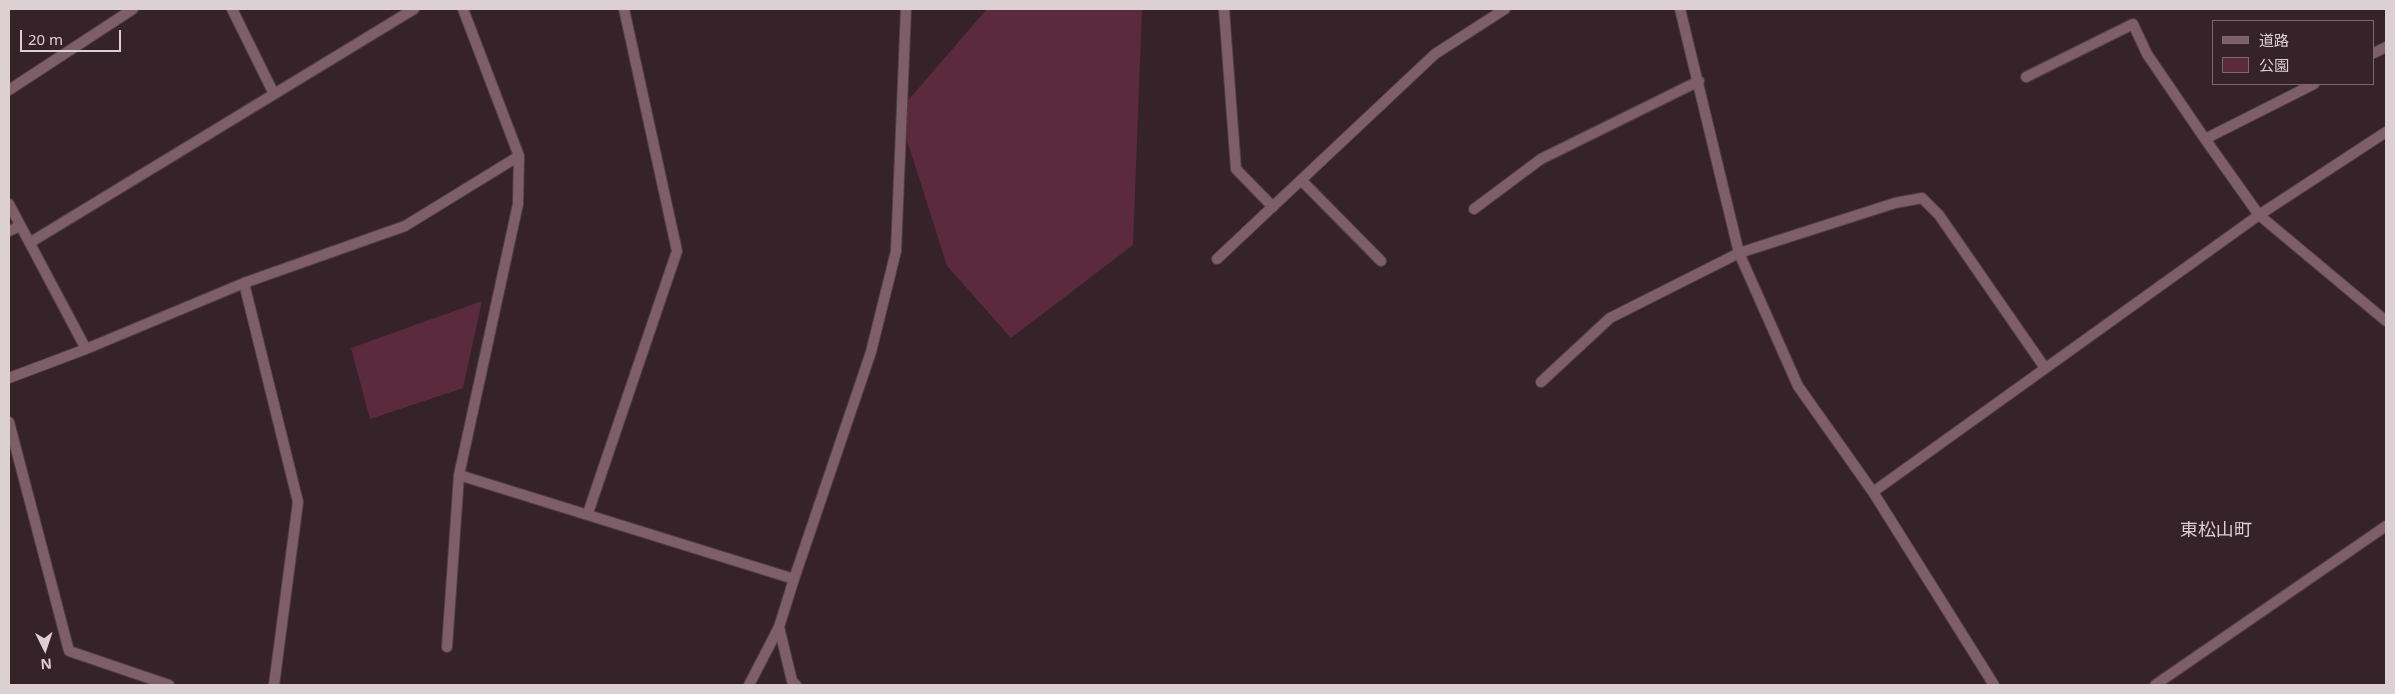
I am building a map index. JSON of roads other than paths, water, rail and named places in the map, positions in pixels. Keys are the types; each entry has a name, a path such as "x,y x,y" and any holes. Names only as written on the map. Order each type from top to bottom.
{"street":[{"path":"9,90 133,9"},
{"path":"232,9 274,94"},
{"path":"31,242 414,9"},
{"path":"447,647 459,475 518,204 519,156 463,9"},
{"path":"588,513 677,251 624,9"},
{"path":"749,685 779,627 872,352 896,251 906,9"},
{"path":"1224,9 1236,169 1273,207"},
{"path":"1218,259 1435,54 1505,9"},
{"path":"1680,9 1699,81 1739,253 1798,386 1873,492 1994,685"},
{"path":"2026,77 2133,24 2147,54 2259,215 2386,320"},
{"path":"2375,52 2386,46"},
{"path":"1474,209 1541,159 1699,81"},
{"path":"2205,139 2312,85"},
{"path":"1873,492 2259,215 2386,132"},
{"path":"9,378 86,349 244,283 405,226 519,156"},
{"path":"1301,180 1381,261"},
{"path":"1541,382 1610,318 1739,253 1895,203 1922,198 1939,215 2045,368"},
{"path":"9,204 20,226 31,242 86,349"},
{"path":"9,231 20,226"},
{"path":"244,283 298,502 274,685"},
{"path":"9,422 69,651 169,685"},
{"path":"459,475 588,513 794,579"},
{"path":"2155,685 2386,526"},
{"path":"779,627 792,681 796,685"}],"district":[{"name":"東松山町","path":"2216,531"}]}
